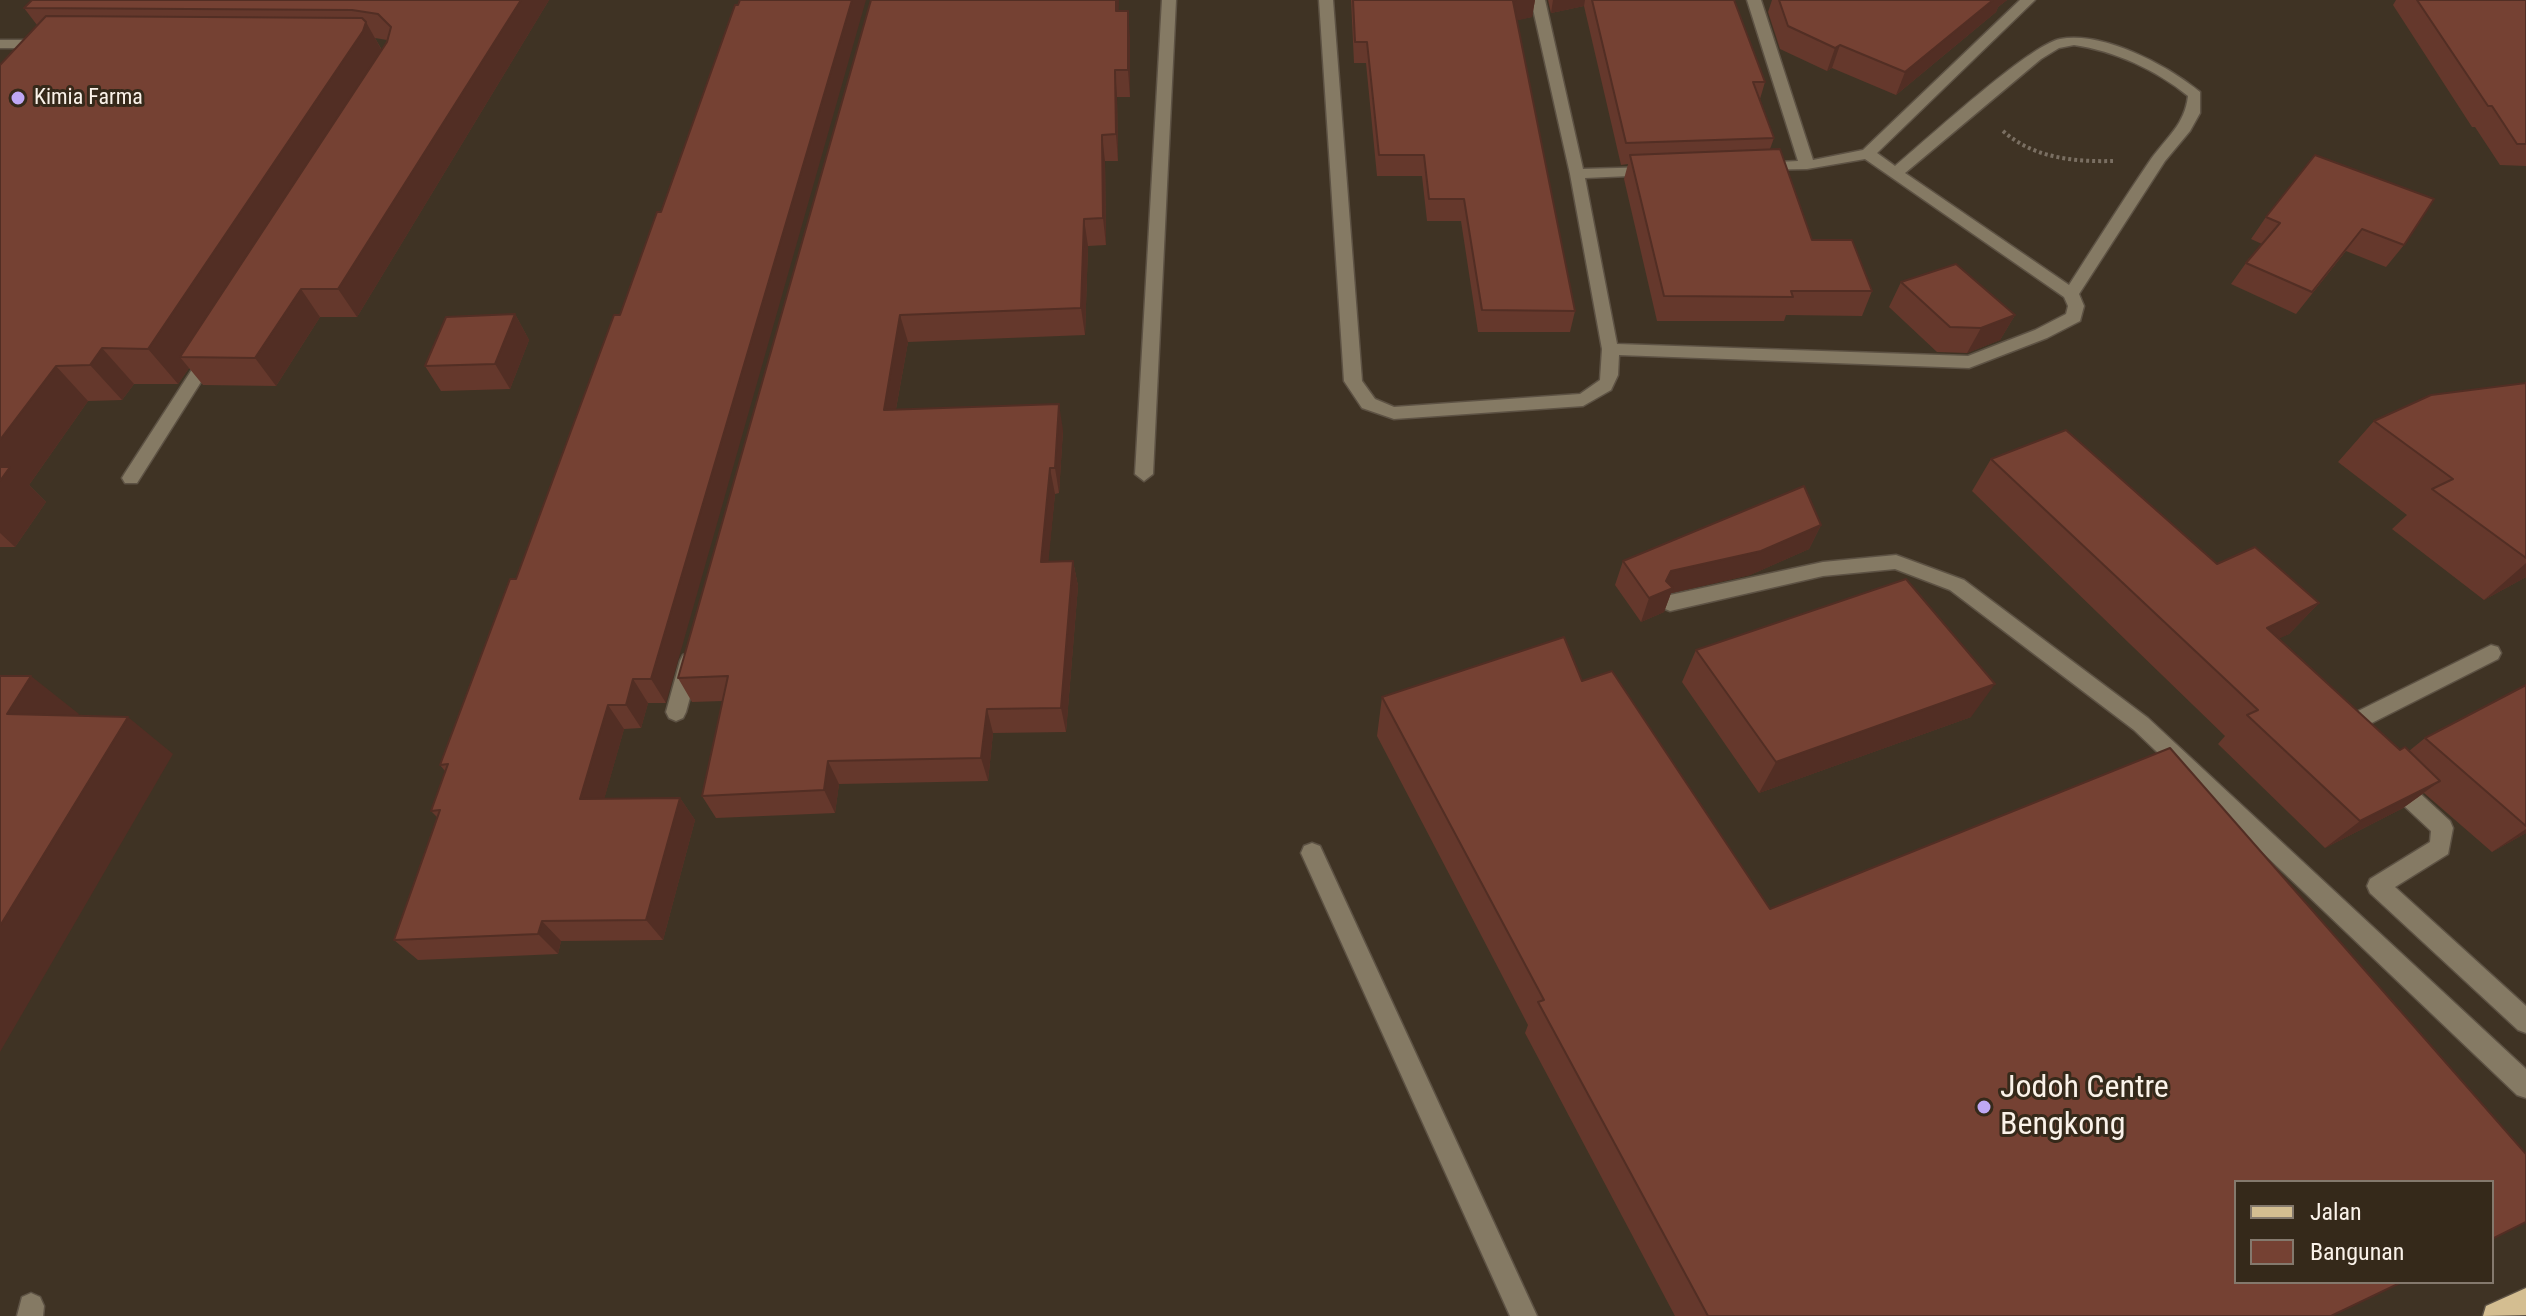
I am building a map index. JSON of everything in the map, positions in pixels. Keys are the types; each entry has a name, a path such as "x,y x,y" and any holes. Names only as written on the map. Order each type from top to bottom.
{"main road":[{"path":"2496,1316 2526,1301"}],"street":[{"path":"1144,474 1169,0"},
{"path":"1326,0 1353,381 1362,400 1374,409 1394,413 1583,400 1604,390 1611,378 1610,349 1577,174 1538,0"},
{"path":"1754,0 1807,165"},
{"path":"1746,167 1807,165 1868,154 2028,0"},
{"path":"1896,173 2048,48 2069,41 2085,41 2165,74 2195,95 2193,113 2183,131 2159,159 2071,294"},
{"path":"0,44 58,44"},
{"path":"9,61 28,44"},
{"path":"1610,349 1969,362 2041,334 2074,317 2076,306 2071,294 1868,154"},
{"path":"1577,174 1669,170"},
{"path":"131,478 216,346"},
{"path":"1670,603 1823,569 1896,562 1957,585 2141,724 2526,1086"},
{"path":"676,712 693,651"},
{"path":"2349,741 2337,730 2491,653"},
{"path":"2372,763 2442,828 2440,847 2378,886 2526,1022"},
{"path":"1312,853 1524,1316"}],"path":[{"path":"1979,103 2012,141 2075,163 2159,159"}],"building":[{"path":"32,0 521,0 338,289 301,289 255,358 180,357 387,42 391,27 378,14 352,10 24,8"},
{"path":"740,0 852,0 651,679 633,679 626,705 608,705 580,799 680,798 646,920 542,921 538,934 394,940 440,810 431,811 448,764 440,765 510,579 516,579 614,315 620,315 657,212 661,212 735,5"},
{"path":"871,0 1116,0 1116,11 1128,11 1128,70 1115,70 1116,134 1102,135 1103,218 1084,219 1081,308 900,315 884,410 1059,404 1055,468 1050,468 1041,562 1073,561 1061,708 987,709 981,758 828,761 824,790 702,796 728,676 678,678"},
{"path":"1353,0 1516,0 1513,1 1575,311 1482,310 1464,199 1429,199 1424,155 1379,155 1367,42 1355,42"},
{"path":"1592,0 1734,0 1765,82 1753,82 1774,138 1626,143"},
{"path":"1779,0 1993,0 1905,72 1840,45 1835,48 1788,26"},
{"path":"2417,0 2526,0 2526,144 2517,144 2492,106 2488,106"},
{"path":"46,16 362,18 366,22 363,31 148,349 102,348 90,365 56,366 0,440 0,65"},
{"path":"1780,149 1812,240 1852,240 1872,291 1791,291 1793,297 1664,296 1630,155"},
{"path":"2315,155 2434,199 2404,245 2362,229 2312,292 2246,263 2280,223 2266,217"},
{"path":"1956,264 2015,315 1981,328 1950,327 1901,282"},
{"path":"515,314 495,364 425,366 446,317"},
{"path":"2526,383 2526,558 2432,489 2453,479 2374,421 2431,395"},
{"path":"2066,430 2217,564 2255,547 2319,603 2267,628 2400,750 2405,747 2440,781 2360,821 2247,715 2258,710 1991,459"},
{"path":"0,467 10,467 0,481"},
{"path":"1804,486 1821,525 1761,551 1671,571 1666,581 1673,588 1649,598 1623,561"},
{"path":"1906,579 1995,684 1776,762 1696,650"},
{"name":"Jodoh Centre Bengkong","path":"1564,637 1582,681 1612,671 1770,909 2170,748 2526,1154 2526,1222 2494,1238 2494,1180 2234,1180 2234,1284 2398,1284 2331,1316 1708,1316 1538,1002 1544,1000 1382,697"},
{"path":"0,676 31,676 7,714 128,717 0,926"},
{"path":"2526,685 2526,826 2425,738"}],"place":[{"name":"Kimia Farma","path":"18,98"},
{"name":"Jodoh Centre Bengkong","path":"1984,1107"}]}
